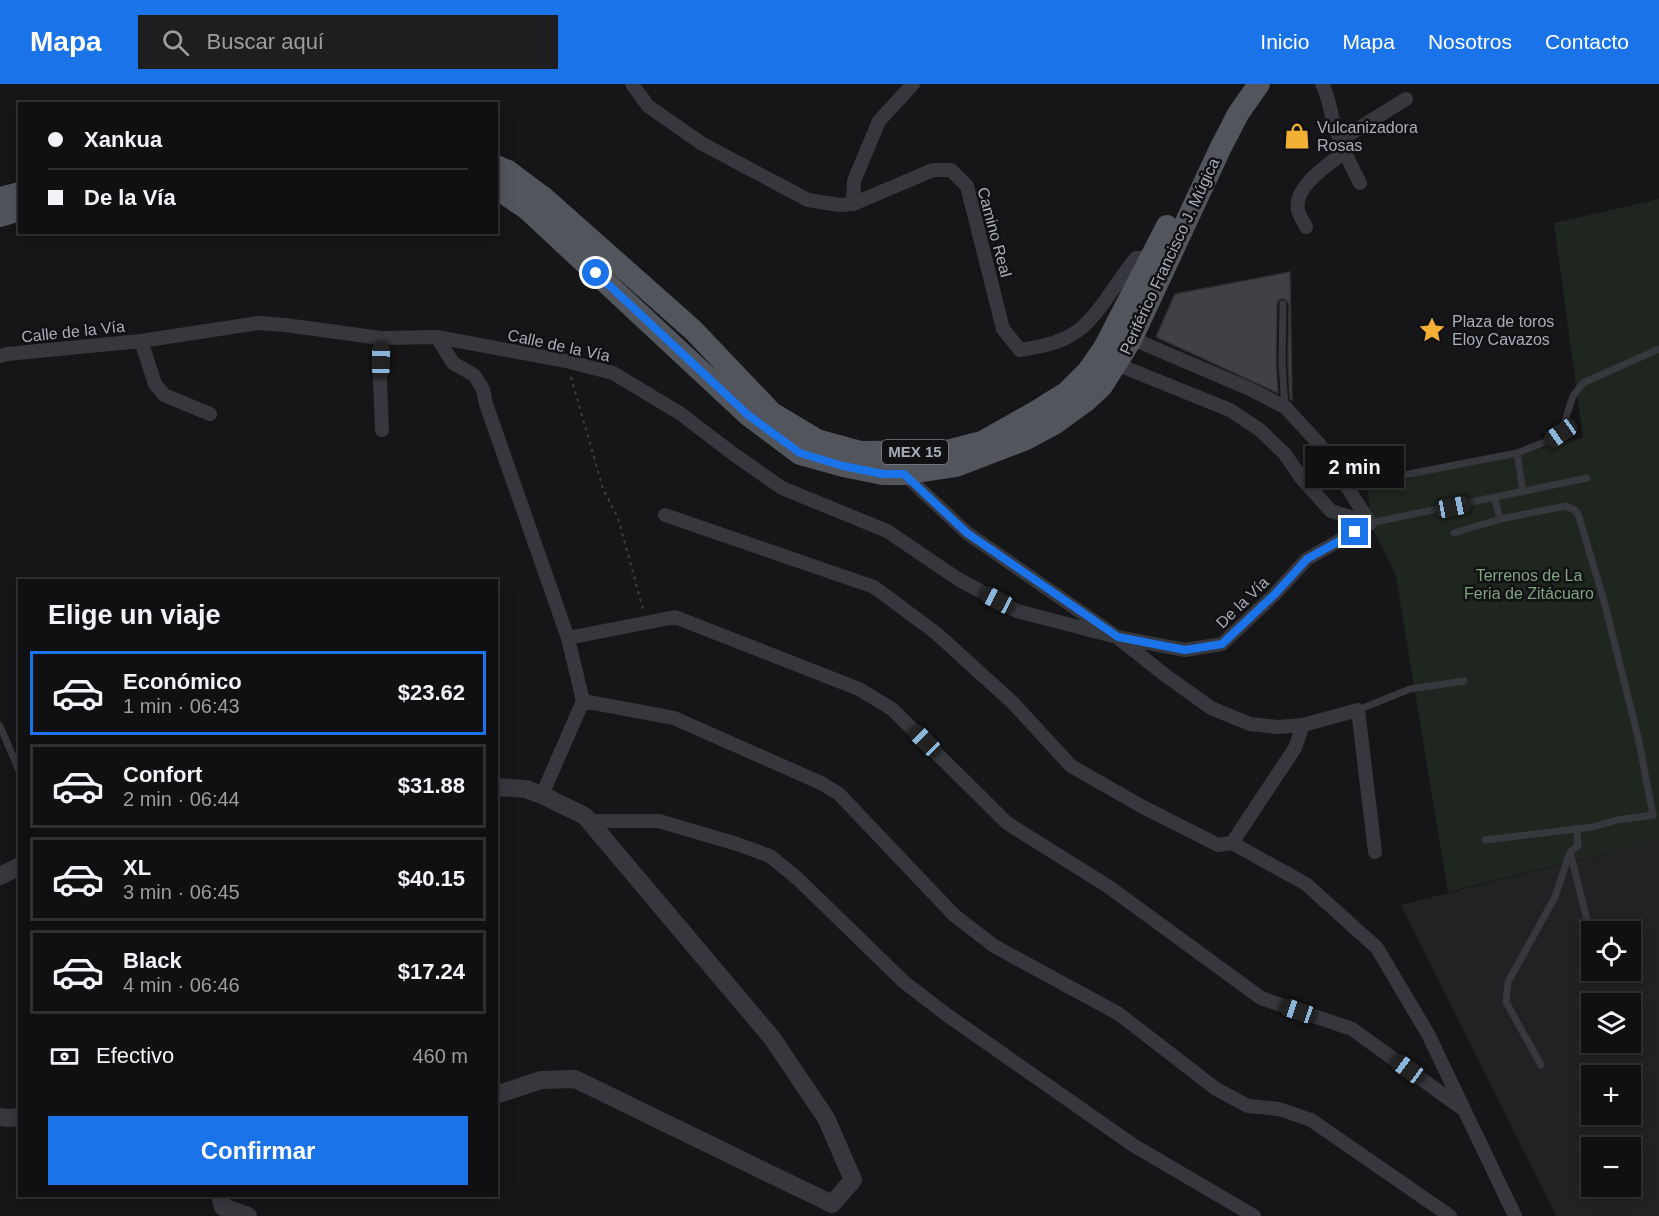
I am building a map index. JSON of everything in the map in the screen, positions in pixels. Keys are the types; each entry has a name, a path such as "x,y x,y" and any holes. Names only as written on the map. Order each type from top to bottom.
{"main road":[{"name":"Periférico Francisco J. Múgica","path":"498,167 543,197 693,330 772,413 817,440 861,452 947,451 982,442 1038,411 1067,392 1088,371 1104,348 1226,110 1242,84"},
{"name":"Periférico Francisco J. Múgica","path":"498,189 528,209 748,415 800,453 843,466 883,474 904,474 957,466 1024,440 1054,424 1102,386 1131,340 1220,148 1238,114 1259,84"},
{"path":"0,198 18,193"},
{"path":"0,216 18,211"}],"street":[{"name":"Camino Real","path":"632,84 648,106 711,148 808,200 839,205 853,204 933,170 951,170 968,186 1003,329 1020,350 1060,341 1073,335 1087,324 1136,258 1152,257"},
{"path":"853,204 854,181 879,121 913,84"},
{"path":"1322,84 1342,146 1360,183"},
{"path":"1306,227 1298,211 1298,198 1306,184 1342,146 1406,99"},
{"name":"Calle de la Vía","path":"0,356 141,341 258,323 381,338 437,337 566,361 613,373 681,414 782,488 887,531 958,579 1017,610 1118,637"},
{"path":"437,337 453,363 474,375 483,390 568,638 583,701 542,795"},
{"path":"381,338 382,429"},
{"path":"1131,340 1250,389 1285,406 1321,446 1370,523"},
{"path":"141,341 155,384 164,395 210,414"},
{"path":"1116,364 1230,410 1260,430 1285,454 1302,479 1331,511 1370,523"},
{"path":"904,474 967,533 1118,637 1211,708 1250,724 1278,727 1303,725 1358,710 1375,852"},
{"path":"665,515 874,587 936,633 1012,703 1071,766 1141,806 1218,845 1232,843 1306,884 1377,948 1428,1034 1515,1216"},
{"name":"De la Vía","path":"1118,637 1185,650 1222,644 1275,594 1307,559 1370,523"},
{"path":"568,638 675,617 859,688 892,708 1007,823 1109,887 1261,998 1352,1029 1463,1109"},
{"path":"583,701 674,718 821,783 839,794 954,915 994,946 1119,1014 1216,1089 1248,1106 1279,1109 1311,1119 1450,1216"},
{"path":"1232,843 1295,748 1303,725"},
{"path":"498,787 526,789 585,816 772,1038 826,1118 854,1180 832,1204 575,1079 541,1080 498,1094"},
{"path":"589,821 659,821 770,856 798,879 904,982 947,1015 1133,1145 1254,1216"},
{"path":"0,1117 18,1117"},
{"path":"220,1197 223,1207 248,1216"}],"lane":[{"path":"1283,304 1282,363 1285,406"},
{"path":"1383,479 1517,453 1550,440 1561,433 1573,396 1583,383 1659,349"},
{"path":"1517,453 1523,492"},
{"path":"1370,523 1587,478"},
{"path":"1494,499 1500,519"},
{"path":"1454,533 1500,519 1566,506 1576,511 1604,602 1656,814 1617,820 1593,827 1485,840"},
{"path":"1358,710 1410,689 1464,681"},
{"path":"0,726 18,767"},
{"path":"1541,1065 1506,1002 1508,982 1555,897 1570,852 1578,846 1577,828"},
{"path":"1570,852 1587,921"}],"path":[{"path":"566,361 603,489 618,518 647,623"}],"shaded area":[{"path":"1659,840 1659,1216 1556,1216 1401,905"}],"green space":[{"name":"Terrenos de La Feria de Zitácuaro","path":"1659,199 1659,840 1448,892 1396,576 1370,523 1368,487 1583,438 1554,223"}],"building":[{"path":"1290,272 1292,400 1290,399 1288,363 1289,304 1285,299 1280,299 1277,304 1278,393 1156,337 1175,294"}],"place":[{"name":"Vulcanizadora Rosas","path":"1297,136"},
{"name":"Plaza de toros Eloy Cavazos","path":"1432,330"}],"route":[{"path":"596,273 748,415 800,453 843,466 883,474 904,474 967,533 1118,637 1185,650 1222,644 1275,594 1307,559 1355,532"}]}
